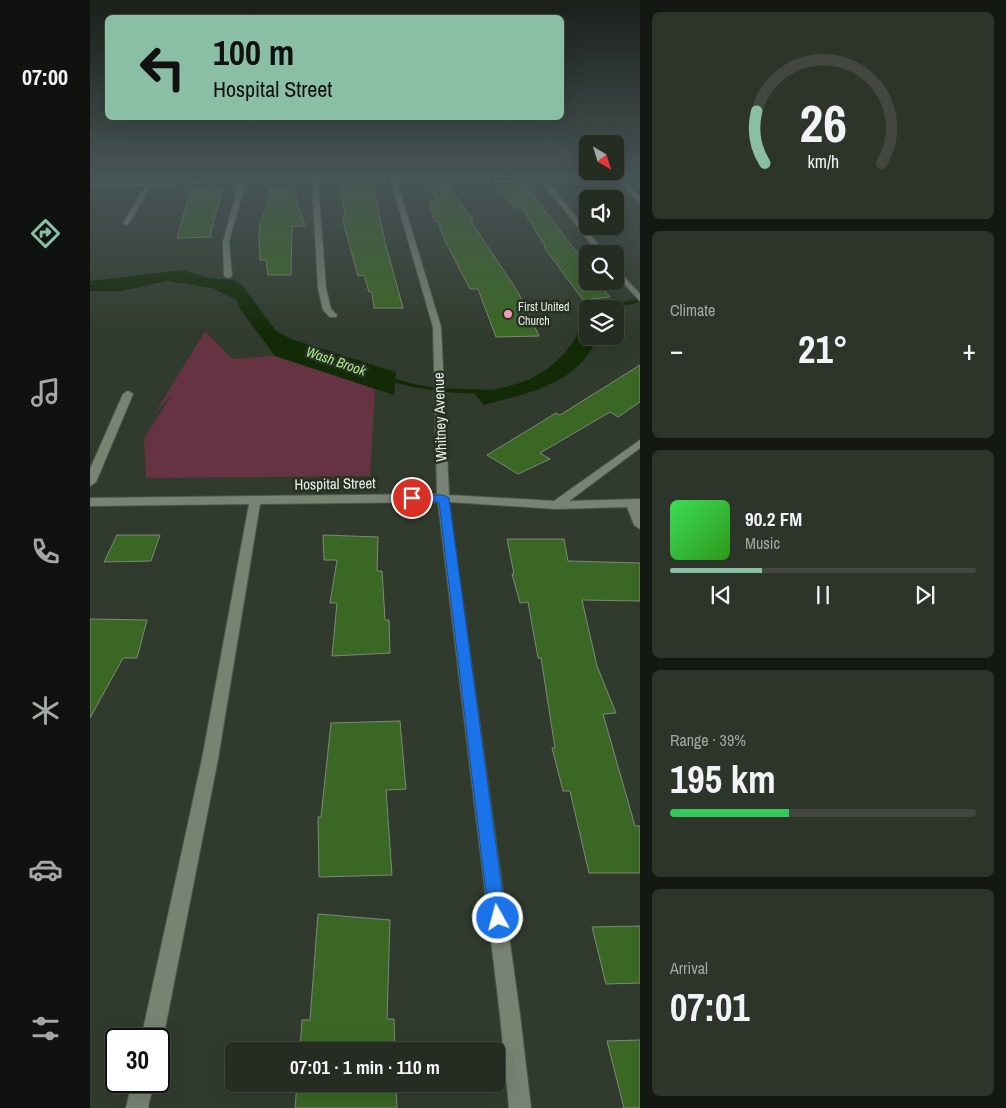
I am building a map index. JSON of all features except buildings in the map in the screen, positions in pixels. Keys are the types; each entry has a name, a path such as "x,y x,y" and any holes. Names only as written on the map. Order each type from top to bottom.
{"street":[{"path":"228,276 226,242 229,230"},
{"path":"318,230 322,288 327,310 333,315"},
{"name":"Whitney Avenue","path":"409,230 435,315 443,498 510,1015 520,1108"},
{"path":"584,230 596,245"},
{"path":"624,280 640,299"},
{"path":"90,482 128,394"},
{"path":"556,505 640,442"},
{"name":"Hospital Street","path":"90,502 443,498 556,505 635,503"},
{"path":"154,1028 210,759 239,601 255,500"},
{"path":"635,503 640,525"},
{"path":"137,1108 140,1093"}],"shaded area":[{"path":"205,331 232,359 275,356 375,389 370,476 146,478 144,438 172,395 155,413"}],"water":[{"path":"183,270 208,278 235,280 242,285 276,331 291,339 396,372 394,395 275,356 240,309 237,300 212,288 167,281 121,291 90,291 90,281"},
{"path":"579,331 579,345 594,345 579,365 566,376 535,391 484,405 475,394 505,387 534,377 558,360"}],"waterway":[{"name":"Wash Brook","path":"624,303 640,300"},
{"name":"Wash Brook","path":"386,378 413,386 439,390 493,392"}],"place":[{"name":"First United Church","path":"508,314"}],"route":[{"path":"412,498 443,498 498,918"}]}
